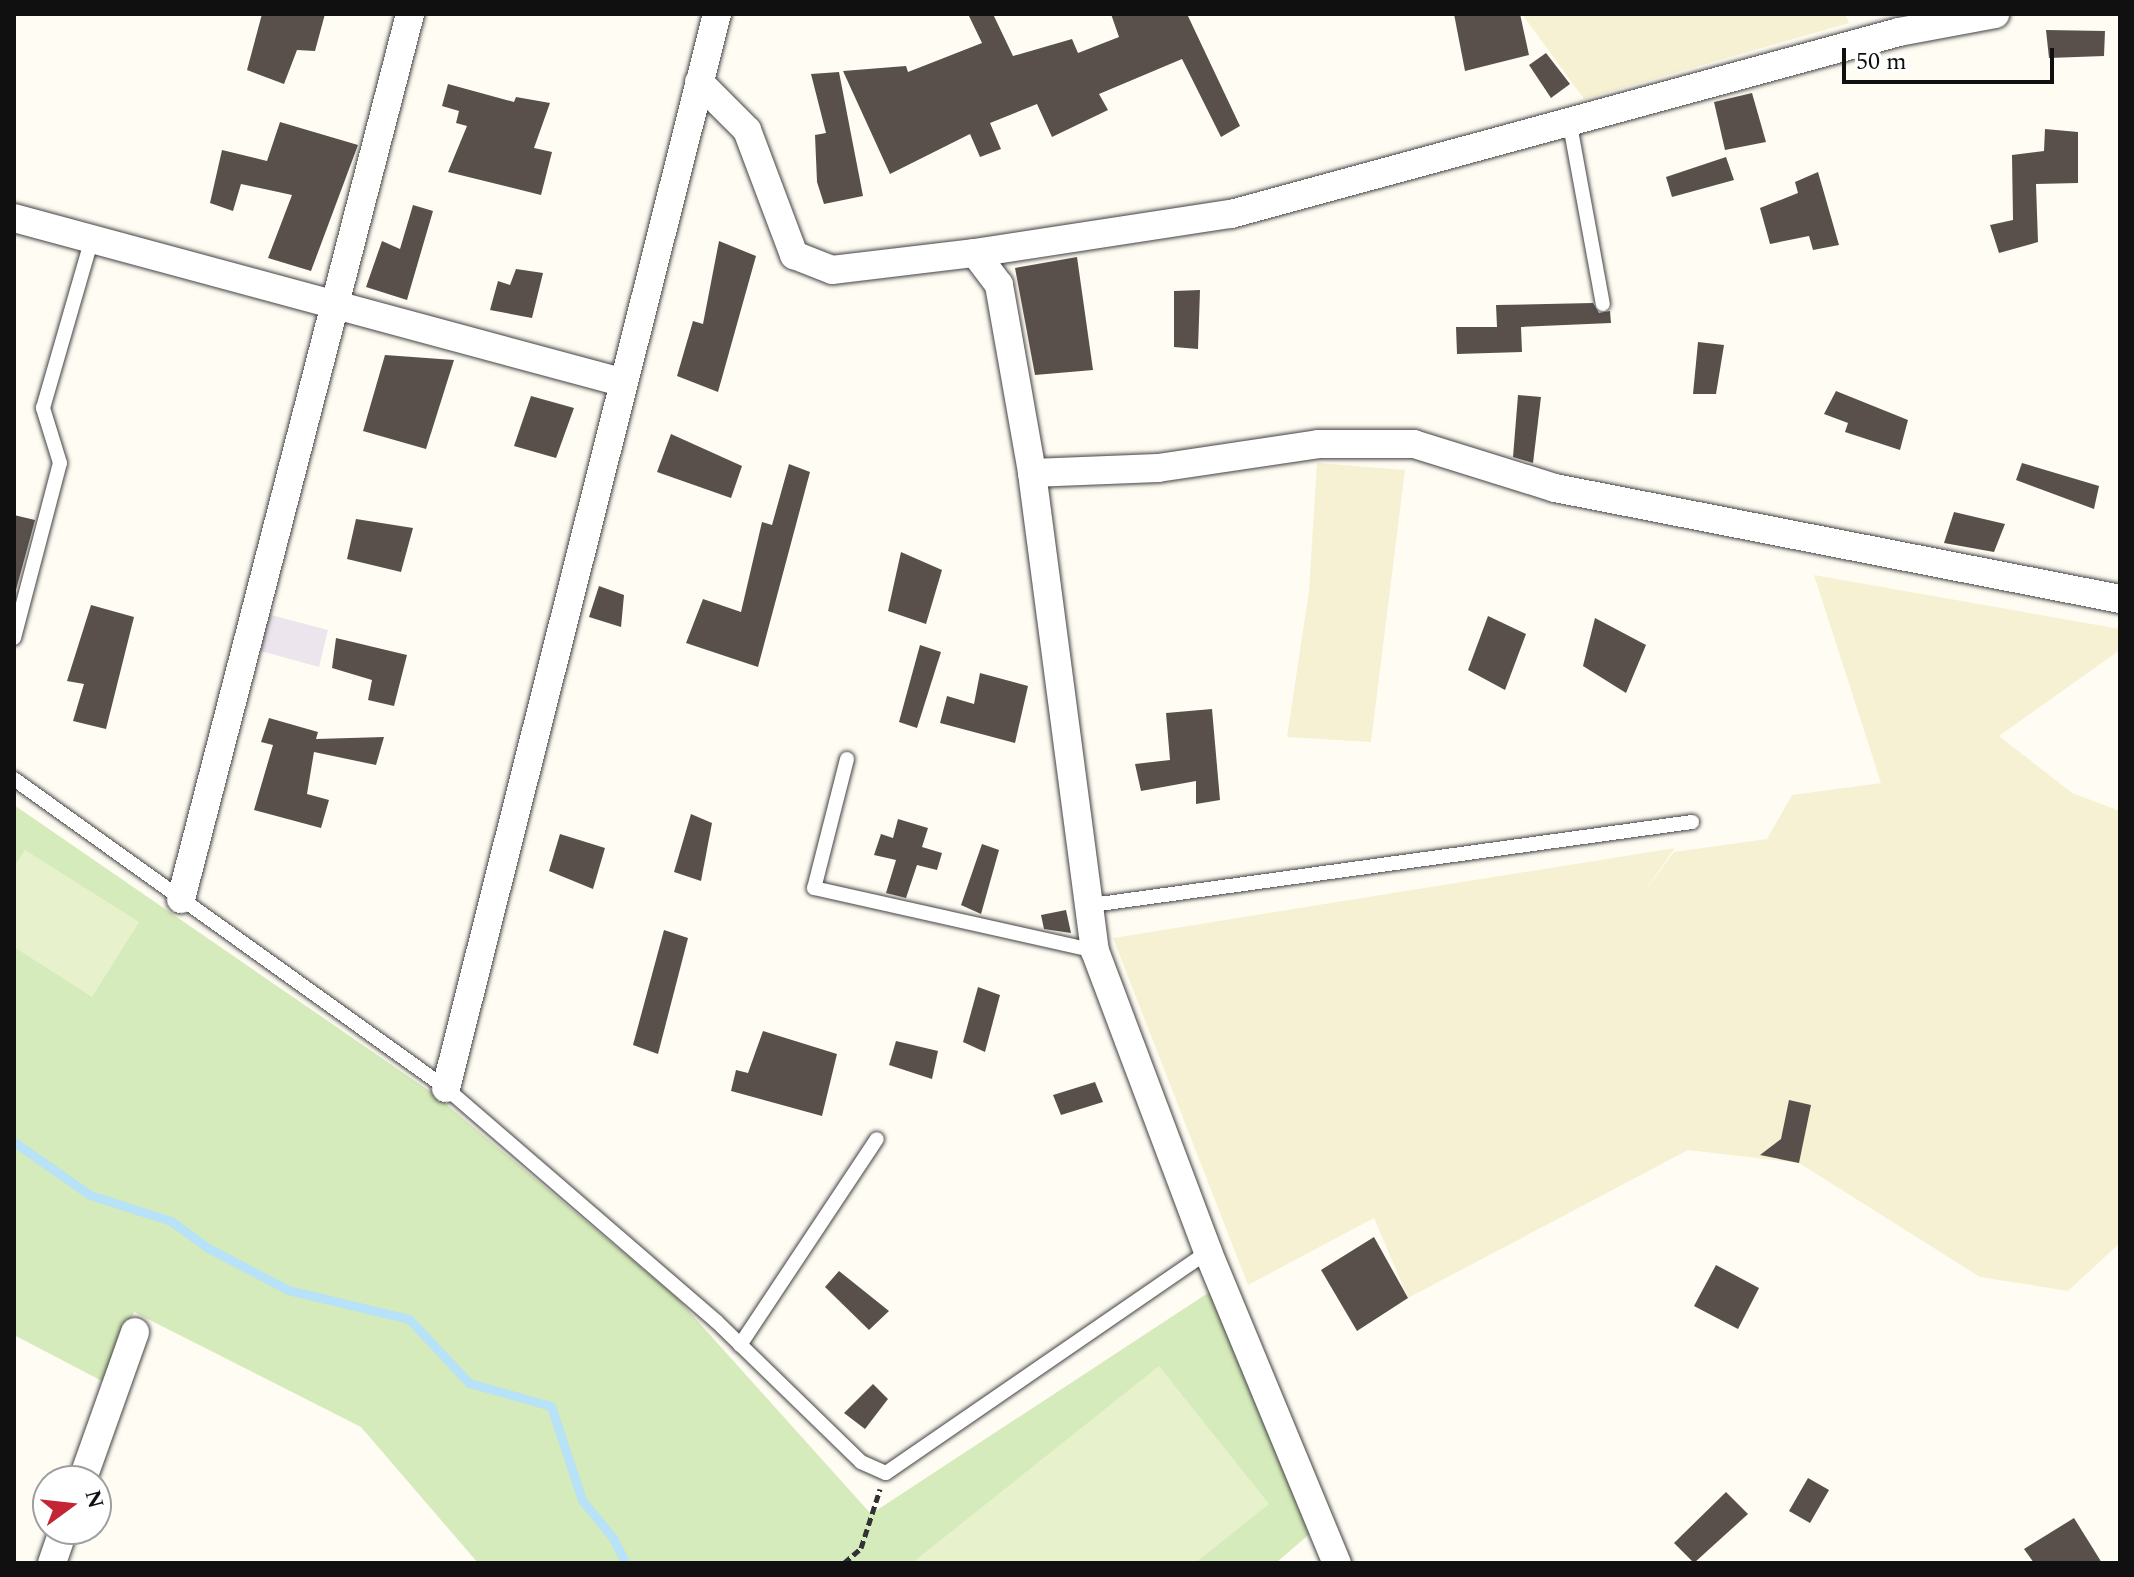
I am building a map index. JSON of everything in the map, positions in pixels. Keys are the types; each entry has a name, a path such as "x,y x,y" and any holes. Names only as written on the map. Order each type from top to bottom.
{"street":[{"path":"181,899 410,14"},
{"path":"446,1088 621,382 717,14"},
{"path":"699,82 747,130 794,255 832,270 975,253 1231,214 1570,125 1899,32 1995,14"},
{"path":"14,218 621,382"},
{"path":"975,253 999,285 1032,473 1085,906 1095,951 1208,1252 1337,1563"},
{"path":"1032,473 1158,468 1318,444 1414,444 1555,488 2120,599"},
{"path":"88,1465 135,1332"}],"lane":[{"path":"1570,125 1603,304"},
{"path":"14,638 60,463 43,408 92,238"},
{"path":"847,759 814,888 1095,951"},
{"path":"14,779 446,1088 740,1345 861,1462 886,1473 1208,1252"},
{"path":"1085,906 1692,822"},
{"path":"740,1345 877,1139"}],"path":[{"path":"844,1563 861,1548 886,1473"}],"shaded area":[{"path":"1522,14 1845,14 1849,23 1584,99"},
{"path":"1317,463 1405,470 1371,742 1287,737 1309,591"},
{"path":"1814,575 2120,629 2120,650 1999,736 2072,793 2120,811 2120,1243 2068,1291 1980,1277 1799,1163 1688,1150 1408,1298 1374,1218 1248,1285 1113,938 1675,848 1639,899 1674,852 1767,839 1792,795 1881,783"},
{"path":"267,614 328,630 319,667 257,650"}],"green space":[{"path":"14,805 434,1094 676,1297 871,1514 1211,1291 1314,1530 1276,1563 478,1563 361,1427 134,1312 102,1381 14,1335"},
{"path":"25,850 139,922 92,997 14,947 14,867"},
{"path":"1159,1366 1269,1504 1195,1563 912,1563"}],"building":[{"path":"262,14 325,14 315,51 297,50 284,84 247,70"},
{"path":"968,14 993,14 1013,56 1072,39 1078,53 1119,37 1111,14 1187,14 1240,126 1221,137 1182,59 1099,94 1108,110 1052,137 1037,104 990,123 1001,149 980,157 970,134 890,174 843,71 906,66 908,72 982,43"},
{"path":"1454,14 1520,14 1529,55 1465,71"},
{"path":"2046,30 2105,31 2104,56 2049,58"},
{"path":"1546,53 1570,84 1551,98 1529,65"},
{"path":"839,72 863,196 824,204 817,182 815,135 826,133 811,74"},
{"path":"448,84 514,102 516,97 550,103 534,148 552,152 541,195 448,172 467,126 456,123 459,111 442,106"},
{"path":"1752,93 1766,142 1725,150 1714,102"},
{"path":"280,122 358,145 311,271 268,258 292,195 241,184 233,211 210,203 222,150 267,161"},
{"path":"2045,129 2078,132 2078,183 2036,184 2038,242 1999,253 1990,225 2013,220 2012,155 2044,151"},
{"path":"1726,157 1734,180 1672,197 1666,177"},
{"path":"1818,172 1839,245 1813,250 1809,236 1770,244 1760,208 1798,193 1795,182"},
{"path":"413,205 433,211 407,300 366,287 382,241 400,249"},
{"path":"719,241 756,256 718,392 677,376 693,321 703,324"},
{"path":"1077,257 1093,370 1035,375 1015,268"},
{"path":"516,269 543,273 532,318 490,310 498,281 510,285"},
{"path":"1200,290 1198,349 1174,347 1174,291"},
{"path":"1593,303 1599,313 1610,311 1611,323 1521,327 1522,352 1457,354 1456,327 1497,327 1496,305"},
{"path":"1698,342 1724,345 1716,394 1693,394"},
{"path":"385,355 454,360 426,449 363,431"},
{"path":"1836,391 1908,420 1900,450 1845,432 1848,423 1824,414"},
{"path":"1518,395 1541,397 1533,463 1513,457"},
{"path":"531,396 574,408 556,458 514,446"},
{"path":"671,434 742,466 731,498 657,472"},
{"path":"2022,463 2099,486 2094,509 2016,480"},
{"path":"789,464 810,472 758,667 686,643 703,599 741,612 762,522 772,525"},
{"path":"1954,512 2005,524 1994,552 1944,543"},
{"path":"14,515 35,520 16,590 14,589"},
{"path":"356,519 413,528 401,572 347,559"},
{"path":"901,552 942,570 926,624 888,611"},
{"path":"599,586 624,595 621,627 589,617"},
{"path":"91,605 134,617 106,729 73,721 84,684 67,681"},
{"path":"1488,616 1526,634 1505,690 1468,670"},
{"path":"1595,618 1646,645 1626,693 1583,666"},
{"path":"336,638 407,655 394,706 368,700 372,680 332,668"},
{"path":"920,645 941,652 917,728 899,722"},
{"path":"980,673 1028,686 1015,743 940,723 947,696 974,704"},
{"path":"1212,709 1220,800 1196,804 1196,781 1141,791 1135,764 1170,760 1166,713"},
{"path":"269,718 318,732 316,739 384,737 376,765 314,752 307,794 329,800 321,828 254,810 273,745 261,742"},
{"path":"691,814 712,823 701,881 674,872"},
{"path":"898,819 928,828 922,847 942,853 937,870 917,865 906,898 886,893 896,860 874,855 881,834 893,838"},
{"path":"560,834 605,848 593,889 549,871"},
{"path":"982,844 999,850 981,914 961,905"},
{"path":"1066,910 1071,933 1044,929 1041,915"},
{"path":"664,930 688,938 658,1054 633,1045"},
{"path":"978,987 1000,995 985,1052 963,1042"},
{"path":"763,1031 837,1054 822,1116 731,1091 736,1070 748,1073"},
{"path":"896,1041 938,1051 932,1079 889,1065"},
{"path":"1095,1082 1103,1102 1061,1115 1053,1095"},
{"path":"1789,1100 1811,1105 1799,1163 1760,1155 1781,1139"},
{"path":"1374,1237 1408,1298 1357,1331 1321,1270"},
{"path":"1716,1265 1759,1288 1738,1329 1694,1306"},
{"path":"839,1271 889,1311 869,1330 825,1287"},
{"path":"873,1384 888,1399 865,1429 844,1413"},
{"path":"1808,1478 1829,1490 1810,1523 1789,1511"},
{"path":"1726,1492 1748,1514 1694,1563 1674,1543"},
{"path":"2074,1518 2102,1563 2034,1563 2024,1549"}],"waterway":[{"path":"14,1142 90,1195 171,1221 208,1248 288,1290 409,1319 469,1383 551,1406 582,1500 613,1538 626,1563"}]}
